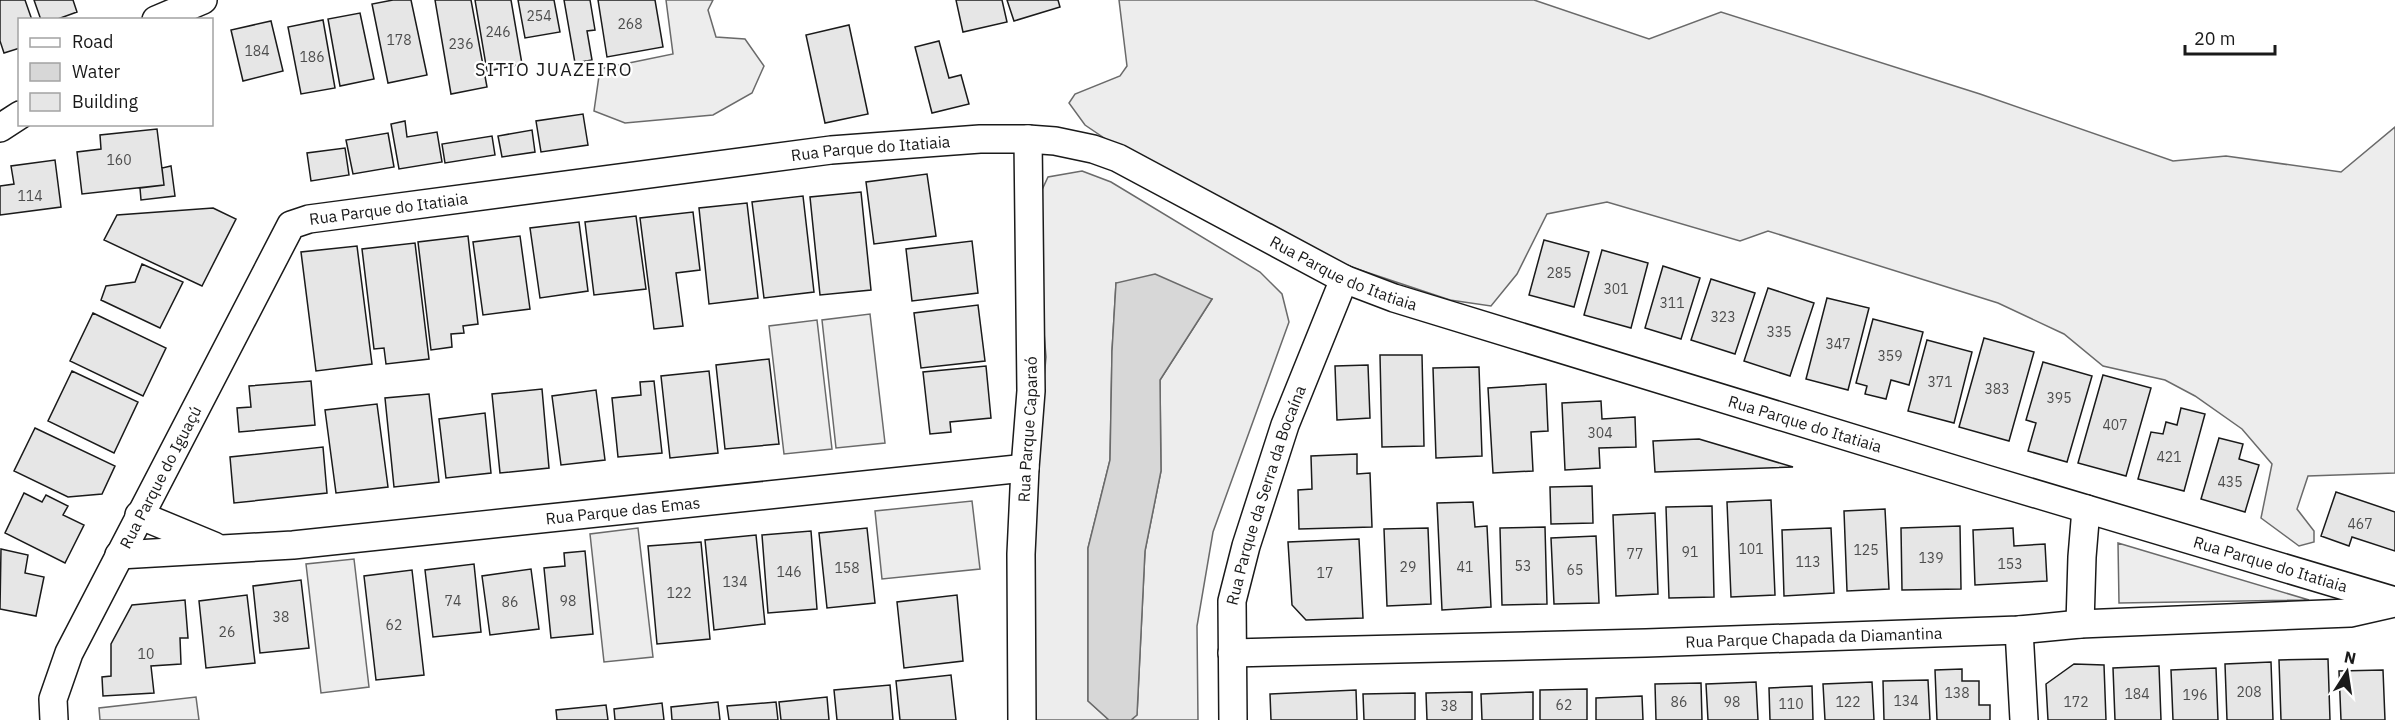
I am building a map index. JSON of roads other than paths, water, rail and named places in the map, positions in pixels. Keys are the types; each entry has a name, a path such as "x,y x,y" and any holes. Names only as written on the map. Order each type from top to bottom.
{"street":[{"path":"161,18 203,0"},
{"path":"0,128 18,116"},
{"name":"Rua Parque do Itatiaia","path":"284,237 291,225 309,219 808,153 980,140 1055,141 1093,149 1118,158 1344,279 1394,298 2395,602"},
{"name":"Rua Parque Caparaó","path":"1022,720 1021,554 1031,391 1028,140"},
{"name":"Rua Parque do Iguaçú","path":"54,720 53,699 69,653 284,237"},
{"name":"Rua Parque da Serra da Bocaína","path":"1233,720 1232,602 1246,546 1285,425 1344,279"},
{"name":"Rua Parque das Emas","path":"119,555 293,545 1025,468"},
{"path":"2080,624 2086,509"},
{"name":"Rua Parque das Emas","path":"139,515 221,548"},
{"name":"Rua Parque Chapada da Diamantina","path":"1232,653 1646,643 2019,630 2080,624 2298,617 2350,613 2395,602"},
{"path":"2019,630 2024,720"}],"water":[{"path":"1155,274 1212,299 1160,380 1161,471 1145,551 1137,715 1131,720 1109,720 1088,701 1088,548 1110,460 1116,283"}],"district":[{"name":"SITIO JUAZEIRO","path":"554,70"}]}
